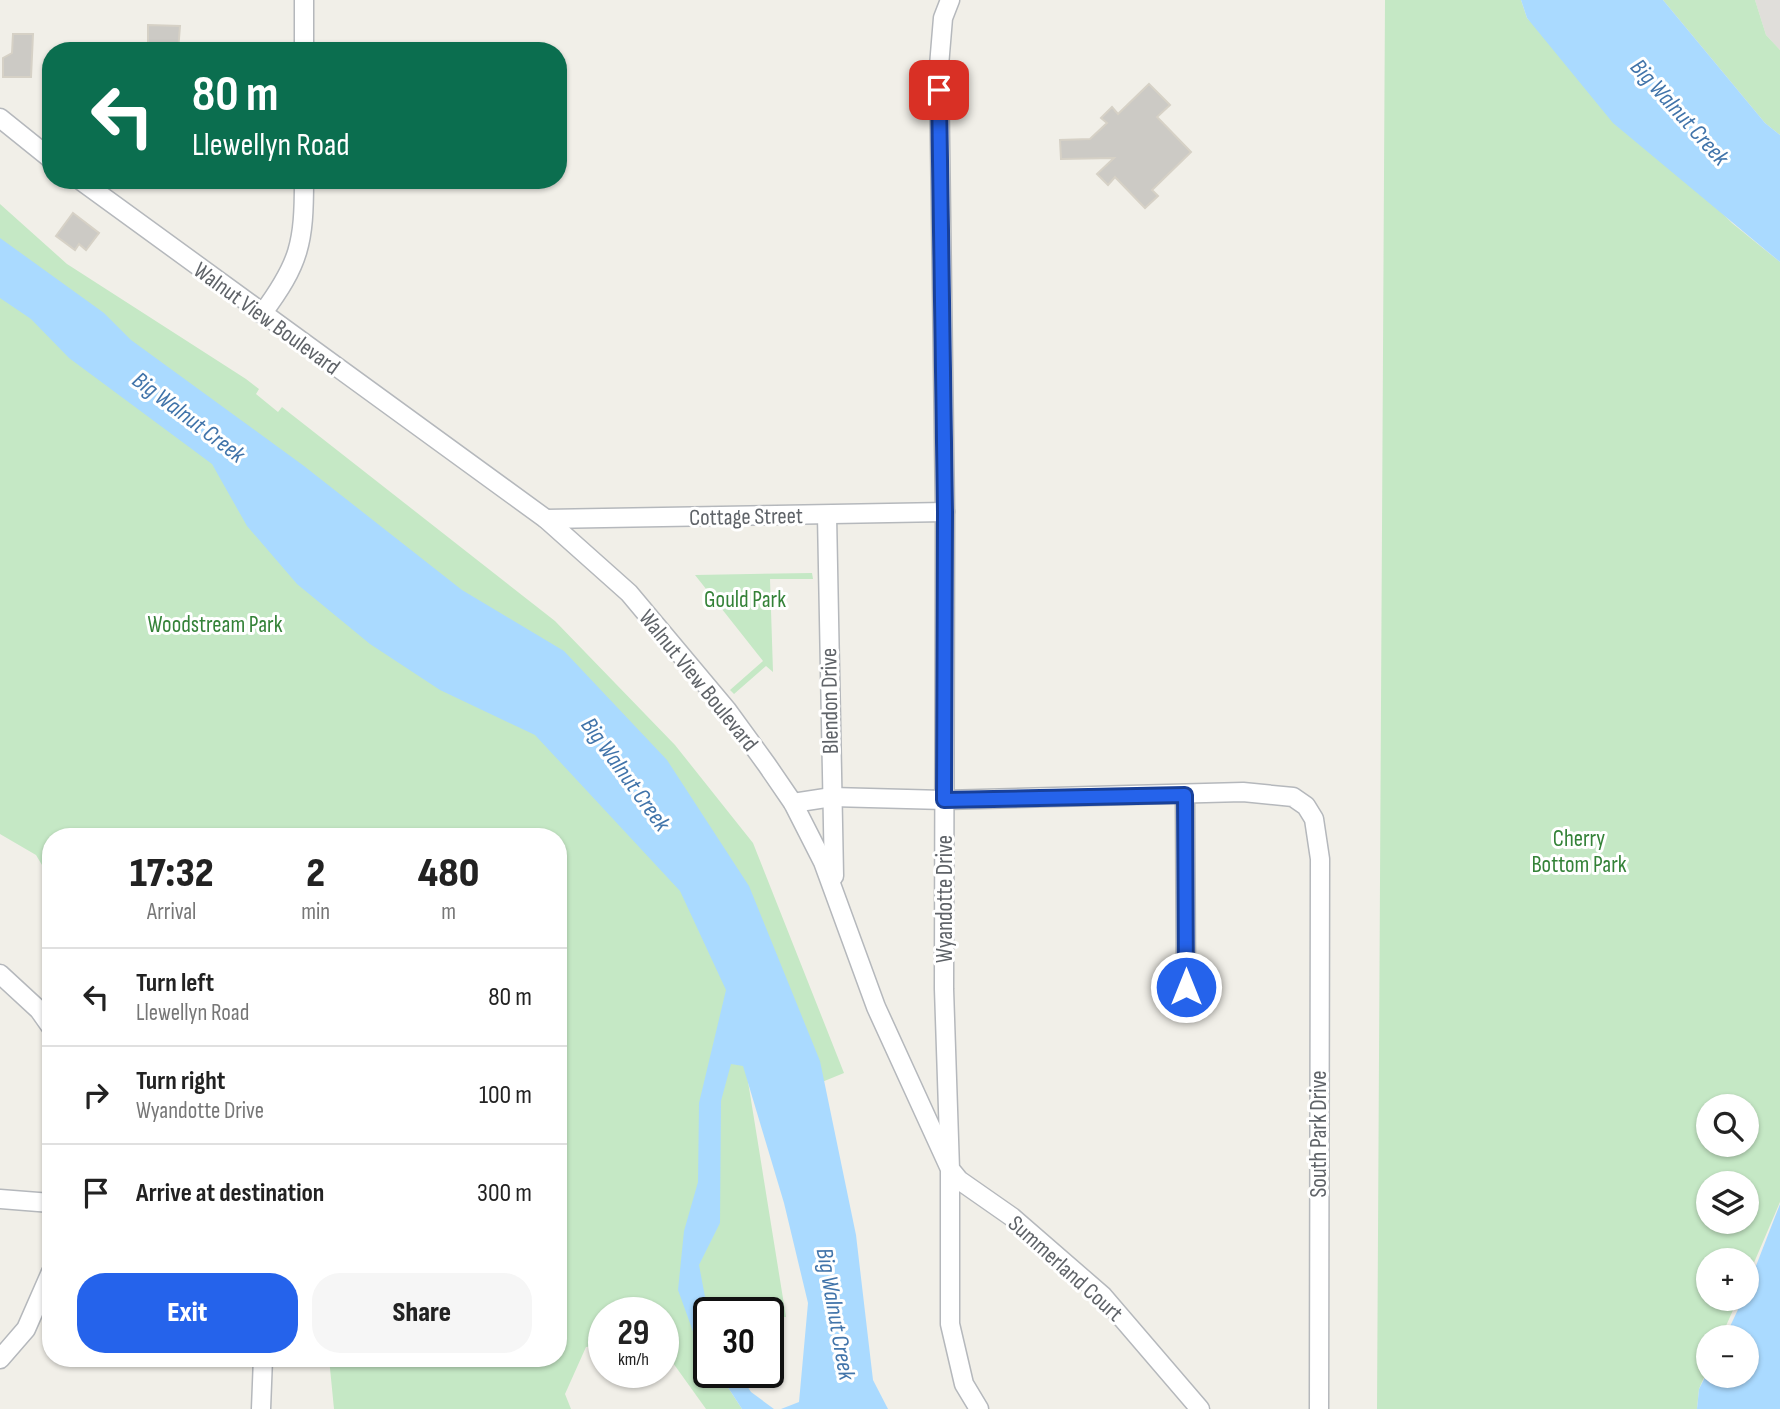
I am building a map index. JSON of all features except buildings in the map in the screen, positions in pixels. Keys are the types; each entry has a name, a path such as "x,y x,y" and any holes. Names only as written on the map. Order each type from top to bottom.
{"street":[{"path":"304,0 304,42"},
{"name":"Wyandotte Drive","path":"950,0 943,18 939,66 945,512 945,1031 950,1169"},
{"path":"0,118 42,152"},
{"name":"Walnut View Boulevard","path":"92,189 546,519 629,593 727,710 793,803 834,886 876,1007 950,1169 950,1324 964,1384 979,1409"},
{"path":"262,314 297,259 304,227 304,189"},
{"name":"Cottage Street","path":"546,519 945,512"},
{"name":"Blendon Drive","path":"827,515 834,886"},
{"name":"South Park Drive","path":"793,803 832,797 944,800 1243,793 1293,797 1306,806 1314,818 1320,859 1319,1409"},
{"path":"1185,795 1186,987"},
{"path":"0,974 42,1014"},
{"name":"Summerland Court","path":"950,1169 959,1180 1012,1217 1103,1296 1200,1409"},
{"path":"0,1199 42,1202"},
{"path":"0,1359 26,1329 42,1293"},
{"path":"261,1409 263,1367"}],"shaded area":[{"path":"1755,0 1780,0 1780,50 1766,35"}],"green space":[{"name":"Cherry Bottom Park","path":"1385,0 1521,0 1527,18 1732,223 1780,262 1780,1202 1759,1251 1759,1248 1696,1248 1696,1311 1733,1311 1726,1325 1696,1325 1696,1388 1699,1388 1697,1409 1377,1409"},
{"path":"1663,0 1755,0 1766,35 1780,50 1780,135 1765,123"},
{"name":"Woodstream Park","path":"0,204 67,264 246,379 259,389 256,394 278,412 282,407 555,621 675,745 753,843 844,1073 773,1102 746,1069 783,1297 693,1297 693,1317 689,1317 693,1326 693,1388 728,1388 742,1409 706,1409 679,1371 679,1297 588,1297 588,1347 565,1394 571,1409 334,1409 330,1367 567,1367 567,828 42,828 42,865 36,855 0,834"},
{"name":"Gould Park","path":"812,573 813,579 770,579 773,672 766,666 734,694 730,690 763,661 695,575"}],"water":[{"name":"Big Walnut Creek","path":"1521,0 1663,0 1765,123 1780,135 1780,262 1613,123 1527,18"},
{"name":"Big Walnut Creek","path":"0,238 104,313 131,340 304,466 462,590 564,651 667,760 749,886 820,1061 856,1235 873,1380 888,1409 781,1409 799,1402 808,1303 784,1203 743,1066 731,1064 721,1101 720,1223 699,1265 705,1297 693,1297 693,1331 678,1290 684,1231 698,1182 699,1103 726,990 680,891 535,735 440,690 370,644 297,584 247,526 212,464 69,358 31,319 0,298"},
{"path":"1780,1204 1780,1409 1697,1409 1700,1388 1759,1388 1759,1325 1731,1325 1737,1311 1759,1311 1759,1258"},
{"path":"728,1388 748,1388 774,1409 742,1409"}],"route":[{"path":"939,90 945,512 944,800 1185,795 1186,987"}]}
